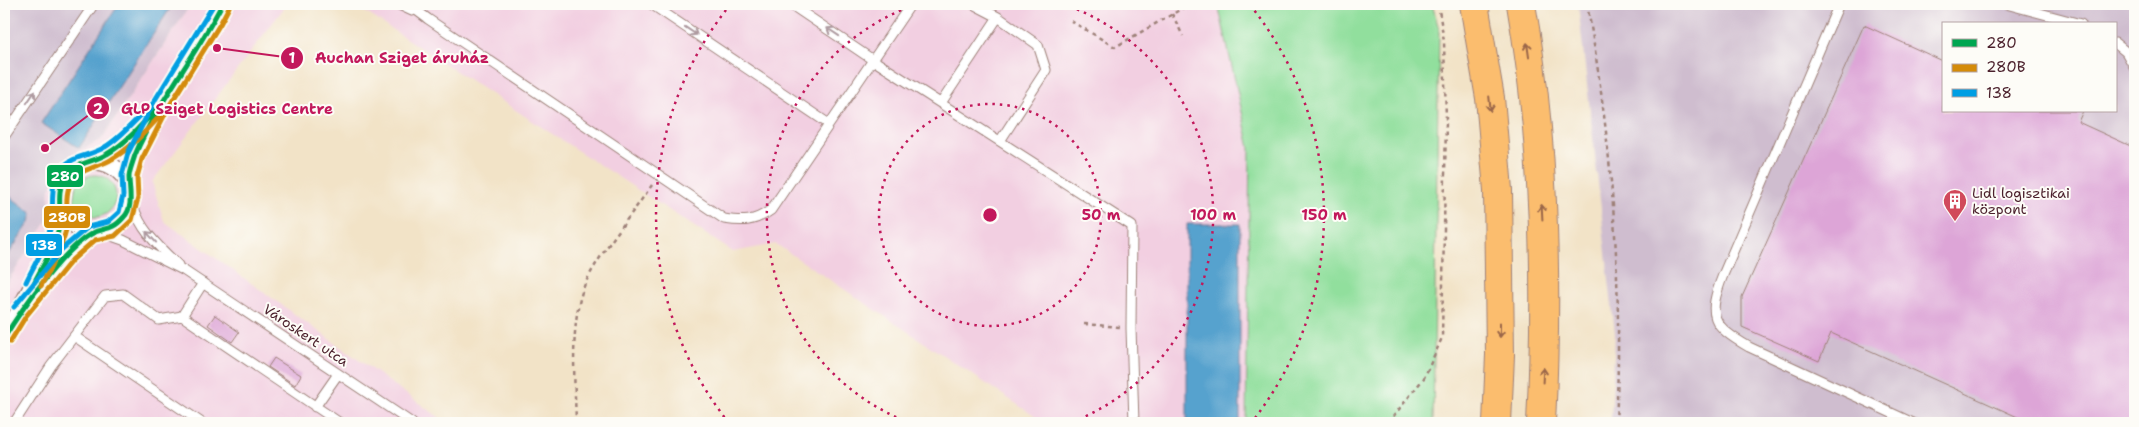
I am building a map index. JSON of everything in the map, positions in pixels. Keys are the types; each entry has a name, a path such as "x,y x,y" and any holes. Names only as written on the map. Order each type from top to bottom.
{"highway":[{"path":"1474,4 1490,98 1498,190 1500,281 1497,423"},
{"path":"1521,4 1533,91 1544,247 1545,350 1541,423"}],"street":[{"path":"20,312 67,255 96,233 119,224 126,216 131,193 129,176 131,167 161,104 214,20 222,4"},
{"path":"214,20 230,4"},
{"path":"96,233 76,227 69,222 61,207 59,198 63,179 76,166 94,160 115,149 161,104"},
{"path":"94,160 104,161 121,171 131,193"},
{"path":"4,338 20,312 54,242 58,231 61,207"}],"lane":[{"path":"4,137 94,4"},
{"path":"397,4 428,19"},
{"path":"408,4 724,218 741,222 760,218 771,210 911,4"},
{"path":"651,4 829,124"},
{"path":"790,4 873,60 1132,226 1131,328 1134,423"},
{"path":"973,4 998,17 1038,44 1046,70 1000,141"},
{"path":"1839,4 1723,275 1713,306 1716,320 1728,334 1750,347 1913,423"},
{"path":"2006,4 2074,22"},
{"path":"941,103 998,17"},
{"path":"2116,44 2126,52 2135,68"},
{"name":"Városkert utca","path":"131,193 136,215 145,230 183,270"},
{"name":"Városkert utca","path":"96,233 123,240 183,270 412,423"},
{"path":"182,316 203,283"},
{"path":"14,423 51,366 105,296 123,294 159,320 182,316 340,423"},
{"path":"74,336 202,423"},
{"path":"315,406 338,374"}],"path":[{"path":"1072,21 1115,47 1190,4"},
{"path":"1388,423 1424,378 1442,338 1446,120 1444,41 1438,4"},
{"path":"1587,4 1601,80 1617,240 1619,355 1616,423"},
{"path":"1172,14 1183,36"},
{"path":"576,423 574,333 581,298 588,277 659,175"},
{"path":"1084,324 1131,328"}],"shaded area":[{"path":"4,4 191,4 101,140 70,155 50,188 48,220 4,287"},
{"path":"191,4 287,4 152,182 164,221 447,423 4,423 4,287 48,220 50,188 70,155 101,140"},
{"path":"353,4 1218,4 1250,148 1246,423 1045,423 776,244 733,252"},
{"path":"1578,4 2135,4 2135,423 1611,423 1615,333"}],"green space":[{"path":"1218,4 1432,4 1439,29 1433,423 1246,423 1250,148"},
{"path":"95,175 110,181 116,196 110,211 95,217 80,211 74,196 80,181"}],"water":[{"path":"119,4 173,4 79,148 41,123"},
{"path":"4,192 32,213 30,222 4,261"},
{"path":"1187,224 1240,224 1240,423 1187,423"}],"building":[{"name":"Lidl logisztikai központ","path":"1864,25 1942,61 1942,112 2083,112 2078,122 2135,148 2135,423 2031,423 1831,333 1819,361 1742,327 1742,297"},
{"path":"215,315 239,332 232,342 208,325"},
{"path":"274,358 301,375 295,385 268,367"}],"transit line":[{"name":"138","path":"14,307 62,249 88,227 108,222 119,212 123,196 122,175 128,153 155,100 214,4"},
{"name":"280","path":"4,338 43,282 68,253 91,234 115,225 127,213 130,203 130,169 144,135 222,4"},
{"name":"280B","path":"10,342 26,316 72,260 95,240 115,236 132,220 138,198 137,177 142,159 168,108 229,7"},
{"name":"138","path":"26,282 44,247 49,232 52,218 53,189 61,169 71,161 100,150 112,143 151,105"},
{"name":"280","path":"34,283 52,249 57,234 60,221 60,189 64,178 73,169 102,157 121,145 155,110"},
{"name":"280B","path":"41,286 64,237 67,224 67,198 72,181 85,170 107,162 126,150 161,115"}],"place":[{"name":"Auchan Sziget áruház","path":"217,48"},
{"name":"GLP Sziget Logistics Centre","path":"45,148"},
{"name":"Lidl logisztikai központ","path":"1955,222"}]}
